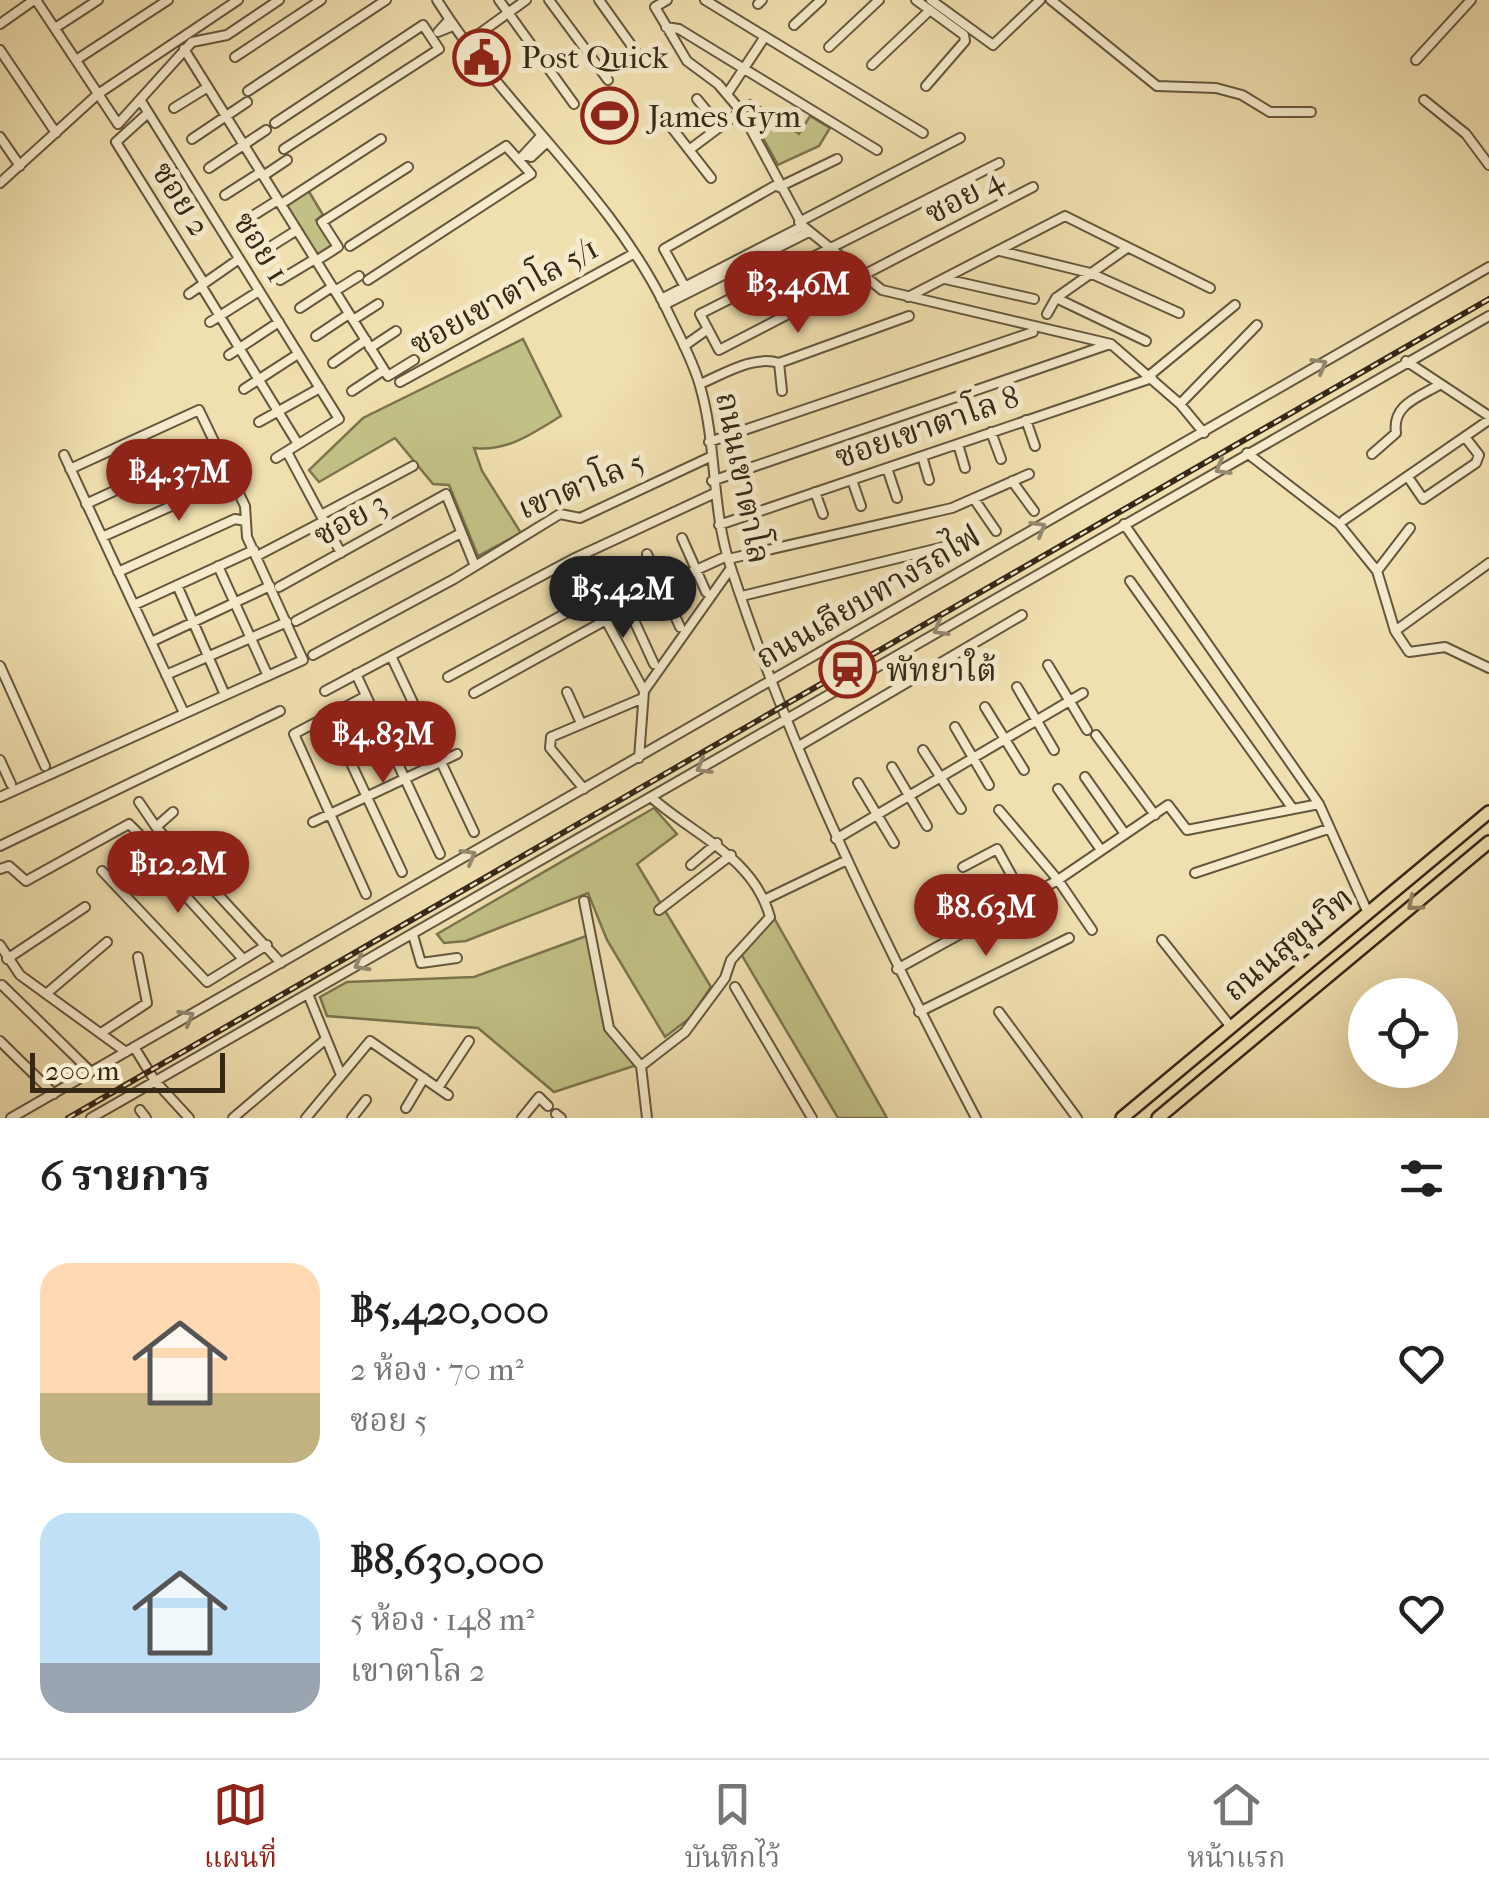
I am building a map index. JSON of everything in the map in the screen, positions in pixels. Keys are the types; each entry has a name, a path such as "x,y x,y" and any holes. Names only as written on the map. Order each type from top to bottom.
{"highway":[{"name":"ถนนสุขุมวิท","path":"1122,1118 1489,812"},
{"name":"ถนนสุขุมวิท","path":"1158,1118 1489,842"}],"street":[{"path":"0,24 35,0 118,124 184,49 208,36 227,35 279,0"},
{"path":"55,28 98,0"},
{"path":"76,60 168,0"},
{"path":"0,184 98,94 238,0"},
{"path":"234,57 321,0"},
{"name":"ถนนเขาตาโล","path":"437,0 466,44 632,254 663,302 700,384 719,525 772,680 836,840 897,969 976,1118"},
{"path":"499,0 574,104"},
{"path":"466,44 526,0"},
{"path":"549,0 608,80"},
{"path":"599,0 640,56"},
{"path":"667,0 655,6 666,27 687,61 728,94 741,111 804,227 882,290 1111,344 1151,376 1204,433"},
{"path":"705,0 922,132"},
{"path":"794,25 821,0"},
{"path":"829,48 879,0"},
{"path":"916,0 993,45 1040,0"},
{"path":"1051,0 1156,86 1216,88 1242,95 1270,112 1311,112"},
{"path":"1416,60 1471,0"},
{"path":"248,90 383,1"},
{"path":"926,86 965,41 964,35 930,5"},
{"path":"872,65 930,5"},
{"path":"434,34 451,23"},
{"path":"275,124 423,25 434,34 439,49 284,149"},
{"path":"666,27 679,30 877,150"},
{"path":"728,94 764,38"},
{"path":"184,49 388,376 414,360"},
{"path":"0,50 56,134"},
{"path":"174,108 208,86"},
{"path":"697,99 720,128"},
{"path":"1424,100 1466,134 1489,165"},
{"path":"192,139 248,102"},
{"name":"ซอย 1","path":"138,103 340,419 298,444"},
{"path":"689,150 741,111"},
{"name":"ซอย 2","path":"146,114 116,142 298,444"},
{"path":"664,119 711,178"},
{"path":"209,168 266,130"},
{"path":"0,137 20,166"},
{"path":"663,302 960,138"},
{"path":"243,222 380,139"},
{"path":"522,158 544,139"},
{"path":"300,308 364,278 531,174 522,158 506,146 350,246"},
{"path":"685,287 664,249 779,185 837,159"},
{"path":"226,196 287,160"},
{"path":"682,342 708,329 700,314 999,162"},
{"path":"280,280 338,247 322,222 408,166"},
{"name":"ซอย 4","path":"708,329 719,350 1033,187"},
{"path":"908,298 1066,216 1210,288"},
{"path":"663,302 804,227"},
{"path":"262,252 297,230"},
{"path":"1046,314 1056,298 1127,248"},
{"path":"999,251 1090,273 1179,313"},
{"name":"ซอยเขาตาโล 5/1","path":"400,382 632,254"},
{"path":"190,294 239,259"},
{"name":"ถนนเลียบทางรถไฟ","path":"11,1118 1489,267"},
{"path":"945,279 1034,299"},
{"path":"210,322 259,291"},
{"path":"1056,298 1146,342"},
{"path":"316,336 378,304"},
{"path":"1151,376 1235,305"},
{"path":"700,384 765,358 779,363 909,316"},
{"name":"ถนนเลียบทางรถไฟ","path":"91,1118 1489,316"},
{"path":"229,355 279,322"},
{"path":"1180,404 1257,325"},
{"path":"333,363 396,331"},
{"path":"709,442 1033,332"},
{"path":"712,482 1111,344"},
{"path":"244,389 298,354"},
{"path":"1344,520 1465,437 1488,414 1406,362"},
{"path":"779,363 782,391"},
{"path":"352,391 384,370"},
{"name":"ซอยเขาตาโล 8","path":"719,525 1151,376"},
{"path":"1372,454 1396,433 1394,420 1398,411 1439,385"},
{"path":"259,422 320,388"},
{"path":"0,797 303,660 291,621 255,553 245,521 245,506 199,410 70,469"},
{"path":"1026,420 1034,446"},
{"path":"992,432 1001,460"},
{"path":"1408,477 1422,498 1476,463 1479,455 1465,437"},
{"path":"86,504 216,444"},
{"path":"276,458 298,444"},
{"path":"958,444 965,468"},
{"path":"287,452 341,552"},
{"path":"1248,453 1338,524 1377,571 1395,631 1410,652 1444,647 1489,668"},
{"path":"64,455 184,713"},
{"path":"922,456 930,480"},
{"name":"เขาตาโล 5","path":"313,655 475,566 560,514 580,518 710,457"},
{"path":"134,605 255,553 413,466"},
{"path":"887,468 897,498"},
{"path":"626,602 696,570 974,499 1029,474"},
{"path":"102,537 232,479"},
{"path":"852,480 860,506"},
{"path":"1012,482 1034,511"},
{"path":"815,492 823,514"},
{"name":"ซอย 3","path":"151,642 274,587 446,494 461,534"},
{"path":"325,691 573,560 713,494"},
{"path":"974,499 996,532"},
{"path":"118,572 235,519 245,521"},
{"path":"1124,524 1319,804 1368,913"},
{"path":"1377,571 1410,528"},
{"path":"166,675 291,621 461,534 475,566"},
{"path":"682,538 706,592"},
{"path":"742,596 956,544"},
{"path":"646,554 680,627"},
{"path":"639,758 644,694 729,561"},
{"path":"1395,631 1489,564"},
{"path":"218,566 268,676"},
{"path":"609,566 654,664"},
{"path":"1130,581 1294,809"},
{"path":"177,586 225,695"},
{"path":"448,677 594,598 644,694"},
{"path":"799,746 1022,615"},
{"path":"474,694 606,620"},
{"path":"392,656 474,832"},
{"path":"0,666 45,766"},
{"path":"1048,666 1155,815"},
{"path":"356,674 440,854"},
{"path":"1016,687 1054,750"},
{"path":"568,692 581,723"},
{"path":"836,840 1082,692"},
{"path":"584,789 549,742 644,694"},
{"path":"366,696 294,734 366,894"},
{"path":"985,706 1024,770"},
{"path":"0,846 280,711"},
{"path":"330,716 402,872"},
{"path":"954,727 989,785"},
{"path":"923,750 961,810"},
{"path":"313,822 457,754"},
{"path":"0,760 11,784"},
{"path":"892,767 927,826"},
{"path":"1085,778 1126,834"},
{"path":"858,784 894,844"},
{"path":"1058,790 1102,850"},
{"path":"641,1066 685,1032 725,978 731,960 770,917 731,855 681,824 651,797"},
{"path":"139,802 156,827 281,963"},
{"path":"897,969 1058,880 1168,805 1188,830 1319,804"},
{"path":"1000,810 1058,880 1092,930"},
{"path":"156,827 173,812"},
{"path":"0,869 9,866 26,881 129,824 139,834"},
{"path":"1195,873 1328,828"},
{"path":"691,866 717,843"},
{"path":"141,848 243,959"},
{"path":"962,867 997,849 1023,896"},
{"path":"659,910 731,855"},
{"path":"768,898 846,861"},
{"path":"102,871 206,982 267,945"},
{"path":"584,901 608,1028 641,1066 647,1118"},
{"path":"6,959 85,907"},
{"path":"413,935 421,962 457,958"},
{"path":"920,1012 1069,938"},
{"path":"1162,940 1230,1027"},
{"path":"46,994 108,942"},
{"path":"0,946 6,959 46,994 130,1050 188,1118"},
{"path":"101,1032 147,1003 138,957"},
{"path":"2,985 91,1072"},
{"path":"735,987 812,1118"},
{"path":"308,994 340,1075"},
{"path":"999,1012 1077,1118"},
{"path":"232,1118 326,1040"},
{"path":"438,1088 469,1040"},
{"path":"306,1118 370,1041 448,1095"},
{"path":"0,1042 54,1094"},
{"path":"406,1108 424,1078"},
{"path":"522,1118 539,1097 548,1106"},
{"path":"352,1118 366,1100"}],"shaded area":[{"path":"750,100 799,134 810,116 830,128 819,146 778,165 744,104"},
{"path":"308,190 323,215 316,220 332,245 316,255 285,204"},
{"path":"523,339 561,416 509,444 474,448 482,471 521,533 478,556 449,485 433,484 395,438 319,482 309,470 363,418"},
{"path":"654,808 677,834 637,864 711,987 690,1018 665,1037 607,940 588,893 466,941 444,943 437,934"},
{"path":"773,916 887,1118 838,1118 741,954"},
{"path":"589,935 605,1031 637,1065 554,1092 478,1028 327,1016 320,997 347,982 474,977"}],"railway":[{"path":"68,1118 1489,299"}],"place":[{"name":"Post Quick","path":"482,57"},
{"name":"James Gym","path":"609,116"},
{"name":"พัทยาใต้","path":"847,670"}]}
